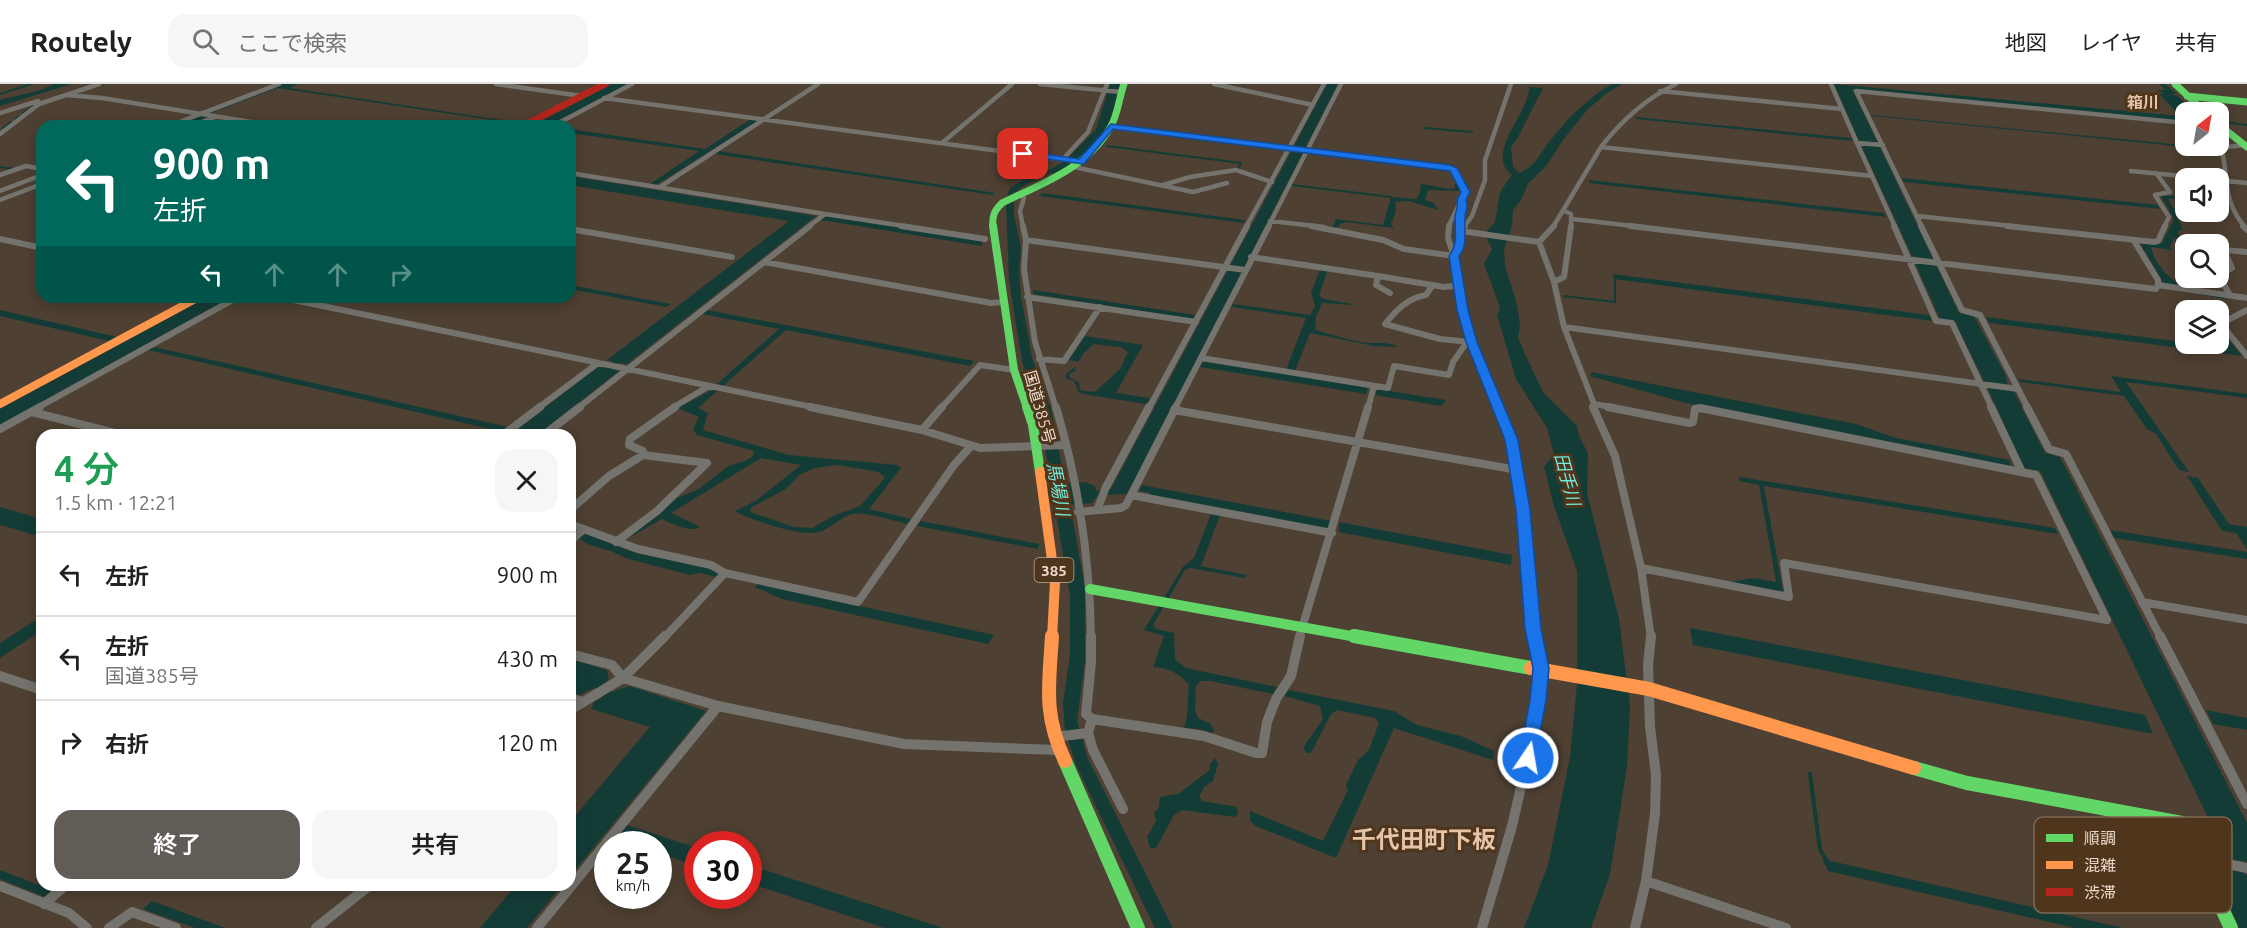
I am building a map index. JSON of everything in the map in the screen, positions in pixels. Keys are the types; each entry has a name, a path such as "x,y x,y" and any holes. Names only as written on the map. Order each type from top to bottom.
{"main road":[{"path":"535,120 605,84"},
{"path":"2175,84 2194,102"},
{"name":"国道385号","path":"1121,89 1111,126 1078,163 1002,203 995,210 992,219 1014,370 1040,446 1055,582 1048,706 1058,737 1058,750 1138,928"},
{"path":"2187,96 2247,102"},
{"path":"2229,133 2246,146"},
{"path":"1,403 188,303"},
{"path":"1090,589 1303,628 1544,668 1644,688 1811,739 1967,783 2150,817"},
{"path":"2224,913 2231,928"}],"street":[{"path":"0,113 87,84"},
{"path":"0,134 33,108 99,84"},
{"path":"186,120 279,84"},
{"path":"499,84 582,96"},
{"path":"564,120 632,84"},
{"path":"654,186 764,120 818,84"},
{"path":"942,143 1012,84"},
{"path":"1040,84 1105,91 1121,89"},
{"path":"1064,159 1088,132 1107,84"},
{"path":"1214,84 1246,88 1278,98 1313,105"},
{"path":"1077,509 1097,510 1121,508 1126,505 1201,358 1241,270 1251,257 1270,221 1313,105 1324,84"},
{"path":"1097,510 1272,182 1298,149 1341,84"},
{"path":"1454,256 1459,250 1485,180 1485,160 1511,84"},
{"path":"1465,232 1539,242 1548,235 1601,147 1624,117 1660,92 1676,84"},
{"path":"1831,84 1936,321 1952,323 2022,472"},
{"path":"2175,122 1856,91 1880,145 1962,310 1980,315 2049,449 2066,454 2247,804"},
{"path":"1660,92 1842,109"},
{"path":"66,95 102,98 240,120"},
{"path":"604,98 1064,159 1162,185 1198,192 1227,183"},
{"path":"206,120 216,116"},
{"path":"1111,126 1450,168 1465,187 1446,233 1448,246 1454,256 1469,342 1504,417 1512,440 1528,550 1533,629 1544,668 1533,735 1512,826 1482,928"},
{"path":"1857,143 1880,145"},
{"path":"2222,168 2223,148 2246,146"},
{"path":"1601,147 1872,176"},
{"path":"0,176 26,166 36,168"},
{"path":"1162,185 1190,177 1236,170 1272,182"},
{"path":"2131,171 2175,175"},
{"path":"1917,216 2134,241 2158,241 2169,217 2155,195 2170,192 2156,173"},
{"path":"576,174 985,239"},
{"path":"0,191 36,177"},
{"path":"2229,182 2247,183"},
{"path":"0,200 36,186"},
{"path":"1018,194 1024,198 1020,211 1026,240 1024,268 1027,297 1039,359 1057,410 1090,589 1091,662 1085,706 1086,714 1092,719 1204,736 1262,753 1267,722 1276,699 1290,676 1374,386"},
{"path":"1461,200 1463,206 1460,217 1465,232"},
{"path":"2229,209 2247,230"},
{"path":"1554,282 1564,277 1572,219 1571,214 1564,211"},
{"path":"552,429 825,214"},
{"path":"1572,219 2156,290 2158,280 2134,241"},
{"path":"1270,221 1329,228 1345,234 1383,240 1404,249 1454,256"},
{"path":"576,230 732,257"},
{"path":"0,239 36,247"},
{"path":"1026,240 1241,270"},
{"path":"1539,242 1554,282 1564,327 1594,404 1593,407 1615,456 1641,568 1652,642 1644,688 1656,775 1655,814 1646,881 1635,928"},
{"path":"2230,295 2222,281 2222,273 2232,268 2224,250 2247,252"},
{"path":"1251,257 1432,286 1454,286 1459,282"},
{"path":"764,262 991,303 1003,302"},
{"path":"1378,276 1376,285 1390,293"},
{"path":"2158,285 2247,298"},
{"path":"1432,286 1426,295 1414,296 1392,314 1384,324 1440,339 1469,342"},
{"path":"1027,297 1196,322"},
{"path":"0,429 227,303"},
{"path":"308,303 922,430 980,448 1063,445"},
{"path":"1039,359 1064,361 1100,308"},
{"path":"2229,319 2247,310"},
{"path":"1564,327 2018,389"},
{"path":"2229,335 2247,356"},
{"path":"1201,358 1388,388 1394,366 1449,375 1453,362 1469,342"},
{"path":"511,429 598,363"},
{"path":"922,430 975,368 980,365 1014,370"},
{"path":"643,455 643,452 629,445 630,439 666,412 709,386"},
{"path":"1594,404 1689,423 1693,422 1695,409 1700,408 2036,475 2107,620 1784,563 1789,597 1641,568"},
{"path":"1174,410 1518,470"},
{"path":"33,411 100,429"},
{"path":"576,527 616,542 711,566 725,573 858,602 970,446"},
{"path":"576,505 609,476 643,455 707,463 657,511 616,542"},
{"path":"1131,495 1332,533"},
{"path":"576,536 583,530"},
{"path":"576,706 623,678 725,573"},
{"path":"2142,602 2247,620"},
{"path":"576,656 612,665 623,678 718,706 904,744 1058,750"},
{"path":"0,676 36,688"},
{"path":"576,700 582,702"},
{"path":"576,880 718,706"},
{"path":"1092,719 1086,733 1123,809"},
{"path":"1058,737 1086,733"},
{"path":"1646,881 1786,928"},
{"path":"0,886 69,914 87,928"},
{"path":"44,904 59,891"},
{"path":"316,928 362,891"},
{"path":"537,928 567,891"},
{"path":"109,928 132,912 176,928"}],"water":[{"path":"54,84 72,84 0,106 0,100 41,90"},
{"path":"283,84 298,84 290,88 502,120 277,88 211,113 210,117 202,120 189,120"},
{"path":"612,84 628,84 559,120 543,120"},
{"path":"1327,84 1338,84 1128,494 1098,495 1092,503 1070,505 1085,587 1085,660 1077,721 1088,759 1173,928 1155,928 1076,765 1065,730 1063,703 1070,655 1070,596 1040,418 1022,361 1009,280 1006,202 1010,188 1071,158 1077,159 1028,183 1014,194 1014,214 1021,248 1019,268 1021,297 1032,358 1051,409 1065,483 1085,482 1095,486 1096,491 1111,489"},
{"name":"田手川","path":"1612,84 1622,84 1587,110 1547,165 1528,184 1521,200 1513,210 1512,226 1504,249 1505,266 1517,304 1520,326 1518,337 1524,352 1543,392 1577,426 1579,436 1588,453 1587,493 1619,619 1630,705 1627,766 1610,874 1591,928 1524,928 1548,865 1570,757 1577,684 1577,571 1554,506 1544,467 1554,454 1547,428 1516,379 1497,315 1500,307 1484,264 1492,249 1487,239 1487,231 1495,222 1500,192 1512,175 1504,166 1505,144 1528,97 1529,87 1543,88 1511,147 1513,167 1519,173 1530,167 1559,129 1580,108"},
{"path":"1834,84 2175,116 2175,121 1852,89 1959,313 1974,316 2045,453 2060,457 2247,823 2247,862 2237,860 2244,874 2247,875 2247,928 2239,928 2232,912 2232,817 2208,817 2040,471 2024,468 1988,389 1992,387 1989,382 1984,381 1957,322 1940,319 1915,263 1917,258 1912,256 1861,145 1864,142 1859,141"},
{"path":"2160,84 2165,84 2177,94 2170,94 2178,96 2184,102 2175,102 2175,111 2159,94 2164,93 2155,90 2165,90"},
{"path":"1872,116 2175,144 2175,146"},
{"path":"1635,117 1851,138 1853,141 1636,119"},
{"path":"751,119 758,121 656,185 650,184 699,151 576,134 576,130 705,149"},
{"path":"718,151 995,193 993,195 715,154"},
{"path":"576,177 816,216 627,364 619,363 611,369 619,371 545,429 517,429 598,367 607,368 614,362 607,360 789,221 576,186"},
{"path":"1902,178 2157,205 2161,209 1904,182"},
{"path":"1589,180 1884,213 1886,217 1589,183"},
{"path":"1458,183 1461,190 1459,191 1428,190 1425,200 1434,203 1438,210 1408,201 1395,202 1396,211 1391,224 1394,228 1346,222 1340,224 1339,227 1333,227 1336,219 1383,225 1391,197 1416,199 1420,193 1421,184 1450,189 1455,188 1455,184"},
{"path":"1042,193 1245,220 1244,223 1039,196"},
{"path":"2161,196 2175,196 2175,199 2168,199 2175,209 2175,222 2179,222 2183,230 2175,234 2175,239 2170,246 2172,250 2151,247 2155,259 2175,281 2175,285 2164,284 2140,243 2162,243 2174,219"},
{"path":"826,216 982,241 982,246 821,220"},
{"path":"1321,268 1328,269 1319,296 1357,305 1322,303 1316,317 1315,330 1358,342 1399,347 1374,346 1310,333 1295,371 1286,370 1306,318 1232,307 1233,304 1310,315 1315,306 1311,292"},
{"path":"1613,274 1929,315 1932,321 1614,279"},
{"path":"576,286 671,304 666,307 576,290"},
{"path":"1033,290 1195,315 1193,319 1033,294"},
{"path":"196,303 221,303 0,425 0,409"},
{"path":"0,310 117,337 109,341 0,316"},
{"path":"707,310 974,361 970,366 786,330 723,386 717,384 779,329 702,314"},
{"path":"1986,317 2175,341 2175,347 1989,323"},
{"path":"1085,336 1143,345 1116,393 1150,398 1146,404 1088,395 1079,392 1074,381 1066,378 1066,374 1076,366 1075,371 1069,374 1069,377 1079,383 1080,390 1095,392 1120,369 1128,352 1121,347 1094,344 1078,362 1069,360"},
{"path":"2229,340 2242,356 2227,354 2229,354"},
{"path":"154,347 508,427 490,429 148,350"},
{"path":"1203,361 1368,387 1366,394 1200,367"},
{"path":"1591,372 1856,424 1896,438 2010,460 2011,467 1686,403 1590,376"},
{"path":"2111,376 2247,394 2247,398 2126,382 2189,472 2179,470 2156,434 2147,429 2124,396 2020,382 2018,379 2121,392"},
{"path":"1377,389 1446,400 1442,406 1375,395"},
{"path":"712,390 717,391 698,408 708,413 703,430 789,455 897,465 901,468 869,509 911,519 907,524 858,513 843,518 819,532 811,533 776,527 752,519 735,511 757,500 801,465 761,458 671,513 699,528 685,528 662,519 625,540 672,500 699,489 728,466 753,456 754,451 697,435 693,430 699,417 679,409","holes":["837,465 879,472 885,478 860,506 833,516 812,528 794,527 750,512 752,507 786,489 799,475 815,468"]},
{"path":"2187,476 2198,478 2229,524 2247,527 2247,549 2236,533 2222,531"},
{"path":"1739,477 2055,528 2058,534 1764,486 1783,591 1779,593 1730,582 1754,578 1776,582 1759,485 1739,481"},
{"path":"1142,485 1332,521 1327,530 1149,496 1150,493 1139,491"},
{"path":"0,507 36,517 36,535 0,525"},
{"path":"1211,514 1220,515 1201,566 1247,575 1244,578 1191,568 1185,570 1153,625 1156,629 1174,633 1175,659 1186,668 1277,687 1273,694 1201,681 1196,686 1195,711 1198,718 1211,724 1214,731 1211,733 1184,728 1189,685 1173,672 1153,667 1164,636 1144,630 1183,567 1194,558"},
{"path":"921,521 1039,544 1038,549 917,526"},
{"path":"1339,522 1512,555 1511,565 1339,532"},
{"path":"576,529 633,552 707,568 719,573 717,577 700,573 690,575 625,558 611,551 589,545 576,537"},
{"path":"2110,530 2247,552 2247,559 2114,538"},
{"path":"758,584 994,635 988,644 782,599 755,587"},
{"path":"36,620 36,634 0,658 0,643"},
{"path":"1690,628 2145,715 2153,734 1693,645"},
{"path":"576,661 607,670 609,680 603,684 611,692 629,686 706,711 607,831 594,831 594,847 576,869 576,815 650,727 591,709 594,702 603,697 595,688 579,695 576,694"},
{"path":"1289,690 1394,711 1417,725 1461,736 1494,751 1493,760 1394,728 1336,858 1256,826 1250,821 1250,811 1323,841 1348,790 1346,785 1358,760 1369,750 1379,723 1375,718 1337,710 1331,714 1311,753 1307,753 1303,748 1323,719 1320,706 1284,696"},
{"path":"2206,710 2247,718 2247,730 2213,724"},
{"path":"1215,758 1218,764 1213,781 1204,787 1199,797 1202,801 1237,807 1238,813 1235,817 1182,810 1174,815 1156,848 1150,848 1147,837 1156,821 1154,813 1159,807 1160,797 1178,794 1210,770 1210,764"},
{"path":"627,825 645,831 622,831"},
{"path":"672,840 684,844 684,862 672,857"},
{"path":"1822,859 2034,908 2034,913 2058,913 2123,928 2075,928 1828,871"},
{"path":"762,869 943,928 885,928 762,887"},
{"path":"0,870 36,884 36,891 51,891 44,897 0,879"},
{"path":"511,891 557,891 527,928 480,928"},
{"path":"152,901 225,928 195,928 143,909"}],"waterway":[{"path":"0,94 31,84"},
{"name":"馬場川","path":"1055,171 1070,162 1101,130 1115,84"},
{"path":"23,113 35,105"},
{"path":"3,128 11,122"},
{"path":"2229,123 2247,125"},
{"path":"1424,128 1472,132"},
{"path":"1107,146 1241,163 1238,168 1241,170"},
{"path":"0,167 14,169"},
{"path":"1292,185 1391,197"},
{"path":"1564,296 1615,302 1615,279"},
{"path":"2198,293 2224,298"},
{"path":"1810,774 1820,850 1828,862"}],"traffic: fast":[{"path":"1040,472 1033,425 1014,370 992,219 995,210 1002,203 1062,173 1089,154 1101,142 1114,118 1124,84"},
{"path":"2175,84 2194,102"},
{"path":"2187,96 2247,102"},
{"path":"2229,133 2247,147"},
{"path":"1090,589 1531,668"},
{"path":"1065,761 1138,928"},
{"path":"1914,768 1967,783 2150,817"},
{"path":"2224,913 2231,928"}],"traffic: slow":[{"path":"0,404 188,303"},
{"path":"1040,472 1055,582 1048,706 1054,737 1065,761"},
{"path":"1531,668 1649,689 1914,768"}],"traffic: jam":[{"path":"535,120 605,84"}],"district":[{"name":"箱川","path":"2143,102"},
{"name":"千代田町下板","path":"1424,839"}],"route":[{"path":"1023,154 1081,162 1106,136 1111,126 1454,170 1465,187 1461,200 1463,206 1460,217 1459,250 1454,256 1467,329 1504,417 1512,440 1518,470 1528,550 1533,629 1541,668 1528,758"}]}
